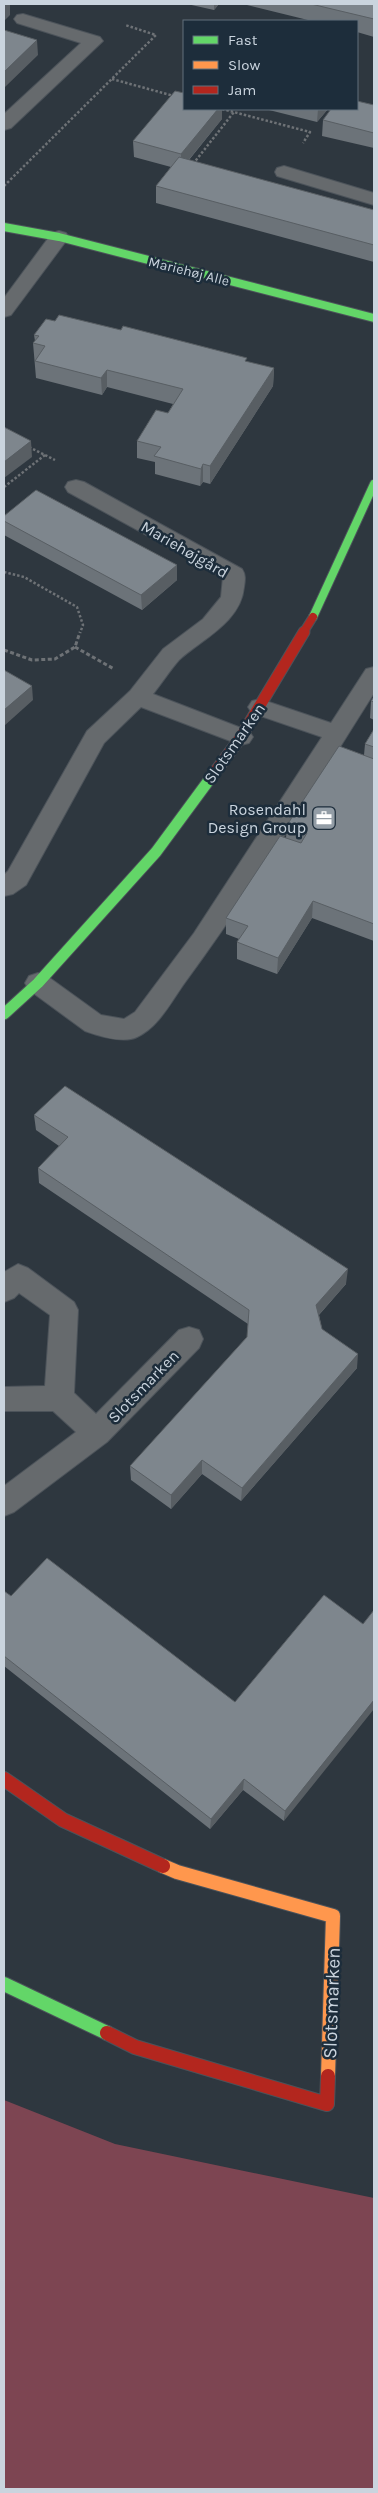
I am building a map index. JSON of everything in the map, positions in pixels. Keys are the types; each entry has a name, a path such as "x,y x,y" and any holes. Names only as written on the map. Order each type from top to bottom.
{"street":[{"path":"4,124 94,41 23,19"},
{"path":"284,172 374,199"},
{"name":"Mariehøj Alle","path":"4,227 59,238 374,318"},
{"path":"4,311 59,238"},
{"name":"Slotsmarken","path":"4,1014 38,983 156,852 241,737 308,628 374,484"},
{"name":"Mariehøjgård","path":"4,887 17,878 95,737 142,692 171,655 211,624 232,599 234,574 76,487"},
{"path":"38,983 94,1024 128,1030 144,1018 203,940 374,675"},
{"path":"142,692 241,737"},
{"path":"260,707 337,734"},
{"path":"4,1290 18,1276 64,1310 59,1398 4,1399"},
{"name":"Slotsmarken","path":"4,1503 98,1433 188,1340"},
{"name":"Slotsmarken","path":"59,1398 98,1433"},
{"name":"Slotsmarken","path":"4,1779 63,1820 177,1872 333,1916 328,2104 135,2046 4,1984"}],"path":[{"path":"112,79 176,97"},
{"path":"28,446 63,464 76,487"},
{"path":"4,487 45,455"},
{"path":"4,572 24,577 77,607 83,625 76,647 56,659 32,660 4,650"},
{"path":"76,647 142,692"}],"shaded area":[{"path":"4,2100 115,2144 374,2198 374,2489 4,2489"}],"building":[{"path":"311,4 374,4 374,19"},
{"path":"4,30 37,40 4,72"},
{"path":"175,91 183,93 183,110 217,110 181,154 133,141"},
{"path":"358,101 374,105 374,133 323,120 330,110 358,110"},
{"path":"179,157 374,210 374,245 156,186"},
{"path":"59,315 121,330 123,326 247,358 245,361 274,368 210,466 203,464 201,469 154,456 161,447 137,441 156,410 168,413 183,389 107,370 101,378 35,361 45,346 33,343 39,336 34,335 46,319 55,321"},
{"path":"4,427 31,441 4,462"},
{"path":"36,490 177,565 141,595 4,521 4,516"},
{"path":"4,670 32,686 4,710"},
{"path":"374,729 374,747 365,744"},
{"path":"339,746 374,759 374,924 313,901 278,958 237,942 248,926 226,918 280,836 301,843 307,833 287,825"},
{"path":"65,1086 348,1269 316,1305 322,1329 358,1354 242,1488 202,1460 171,1495 130,1466 247,1337 249,1310 38,1168 68,1137 34,1115"},
{"path":"47,1558 235,1702 324,1595 363,1624 374,1610 374,1700 285,1811 244,1779 211,1819 4,1656 4,1591 11,1596"}],"traffic: fast":[{"path":"4,227 59,237 374,318"},
{"path":"313,617 374,484"},
{"path":"4,1014 38,983 156,852 215,772"},
{"path":"4,1984 107,2033"}],"traffic: slow":[{"path":"163,1866 177,1872 333,1916 328,2076"}],"traffic: jam":[{"path":"215,772 241,737 313,617"},
{"path":"4,1779 63,1820 163,1866"},
{"path":"107,2033 135,2047 327,2104 328,2076"}],"place":[{"name":"Rosendahl Design Group","path":"324,818"}]}
